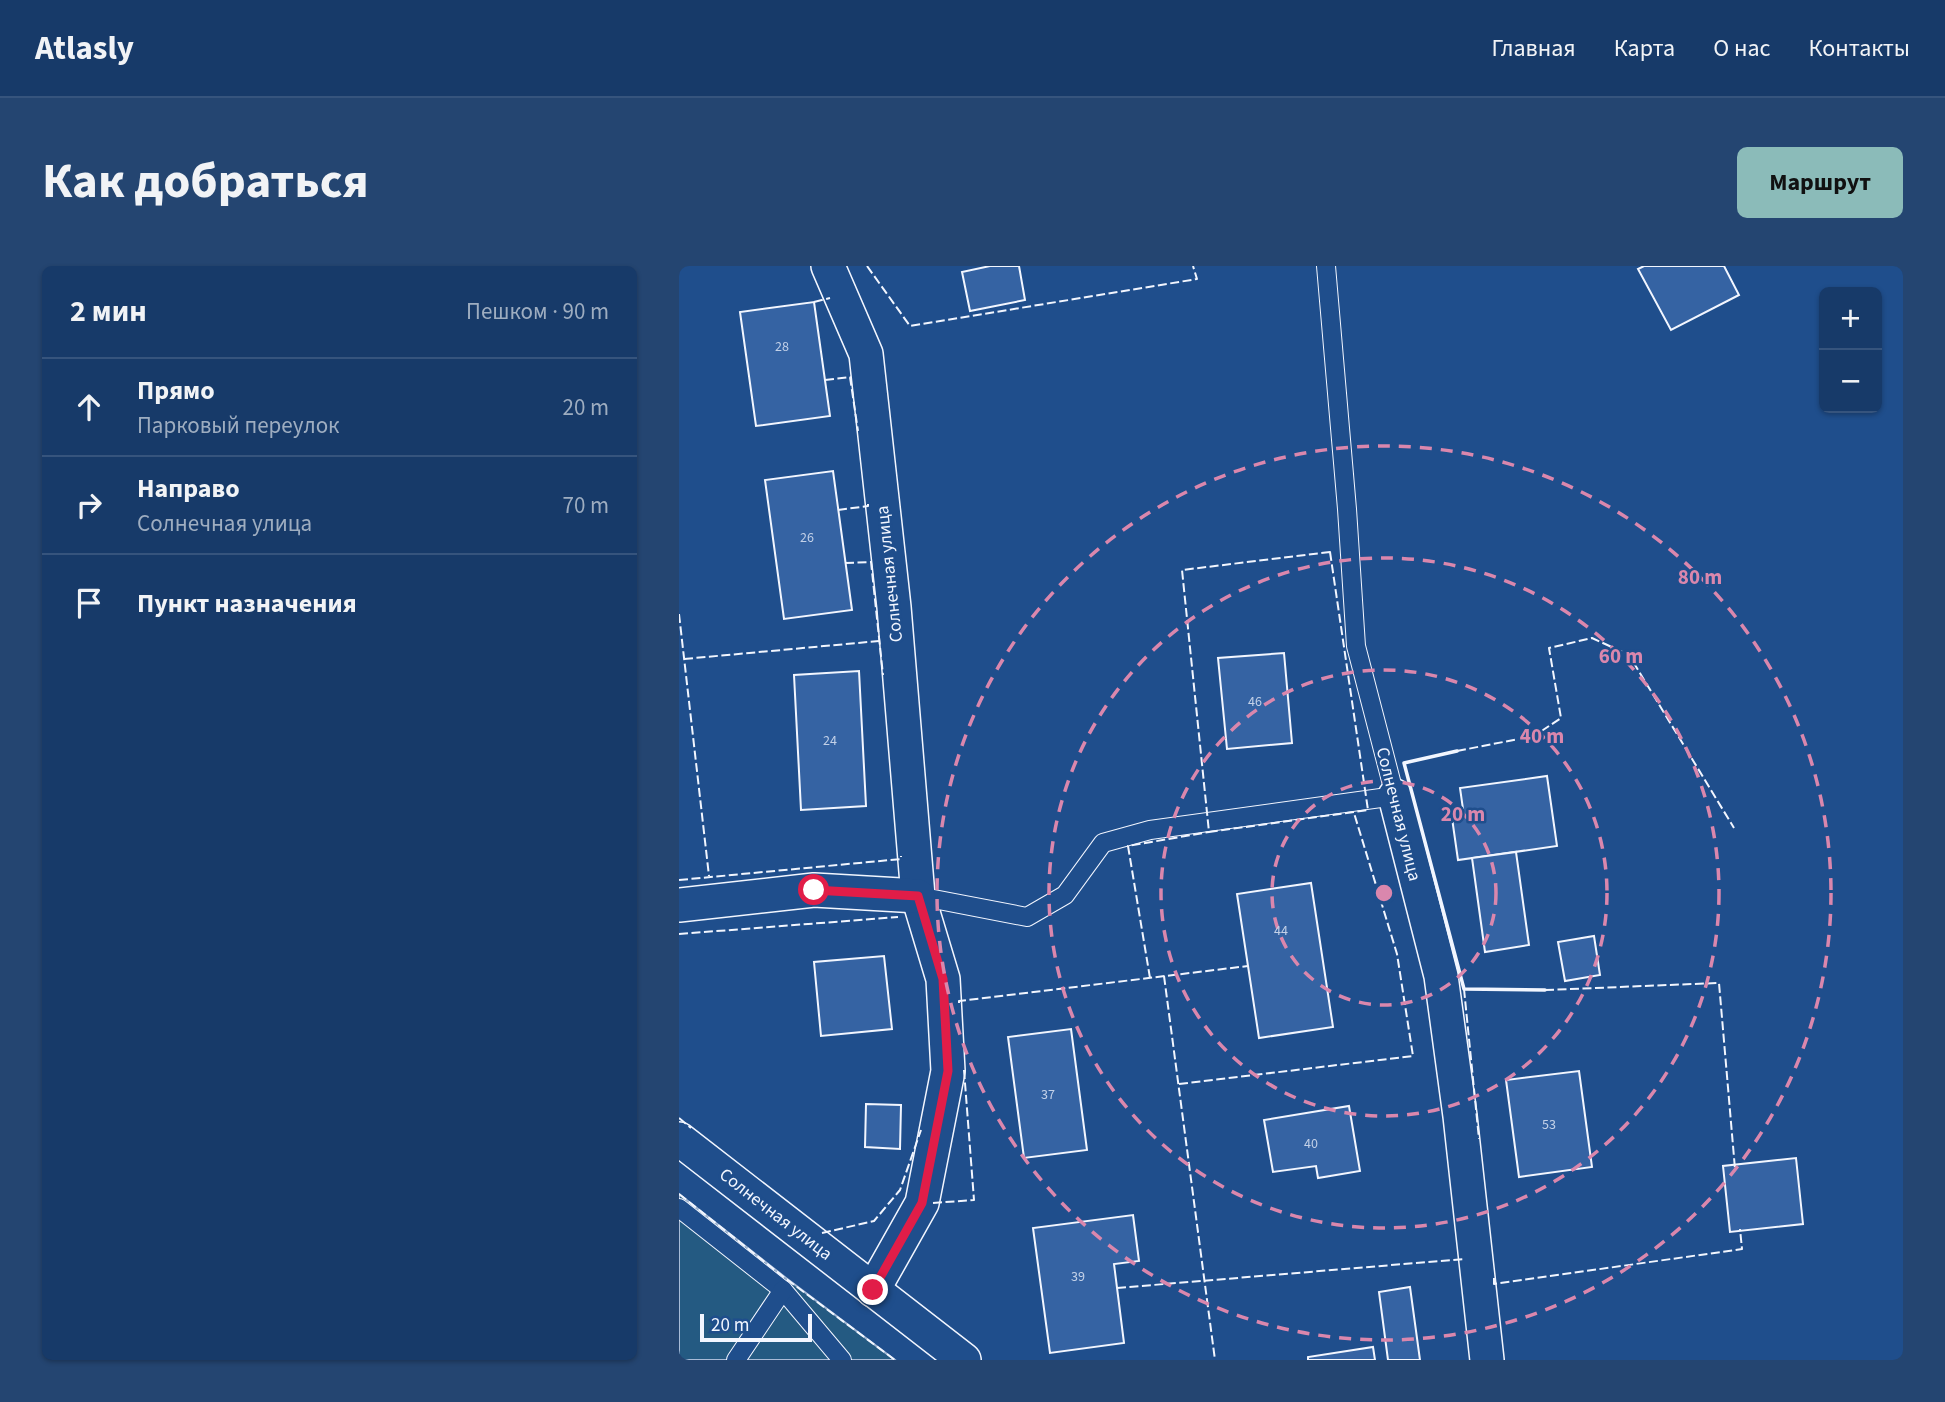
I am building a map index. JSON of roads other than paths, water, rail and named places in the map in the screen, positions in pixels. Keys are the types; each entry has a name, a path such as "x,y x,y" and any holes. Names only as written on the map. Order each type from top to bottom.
{"street":[{"name":"Солнечная улица","path":"828,266 866,354 894,607 918,896 943,979 948,1071 922,1203 873,1290"},
{"name":"Солнечная улица","path":"1395,796 1441,976 1460,1116 1487,1360"},
{"path":"679,905 814,890 918,896"},
{"name":"Солнечная улица","path":"679,1139 964,1360"}],"lane":[{"name":"Солнечная улица","path":"1326,266 1356,646 1395,796"},
{"path":"918,896 1027,917 1065,895 1103,843 1150,830 1395,796"},
{"path":"679,1208 783,1290 842,1360"},
{"path":"736,1360 783,1290"}]}
